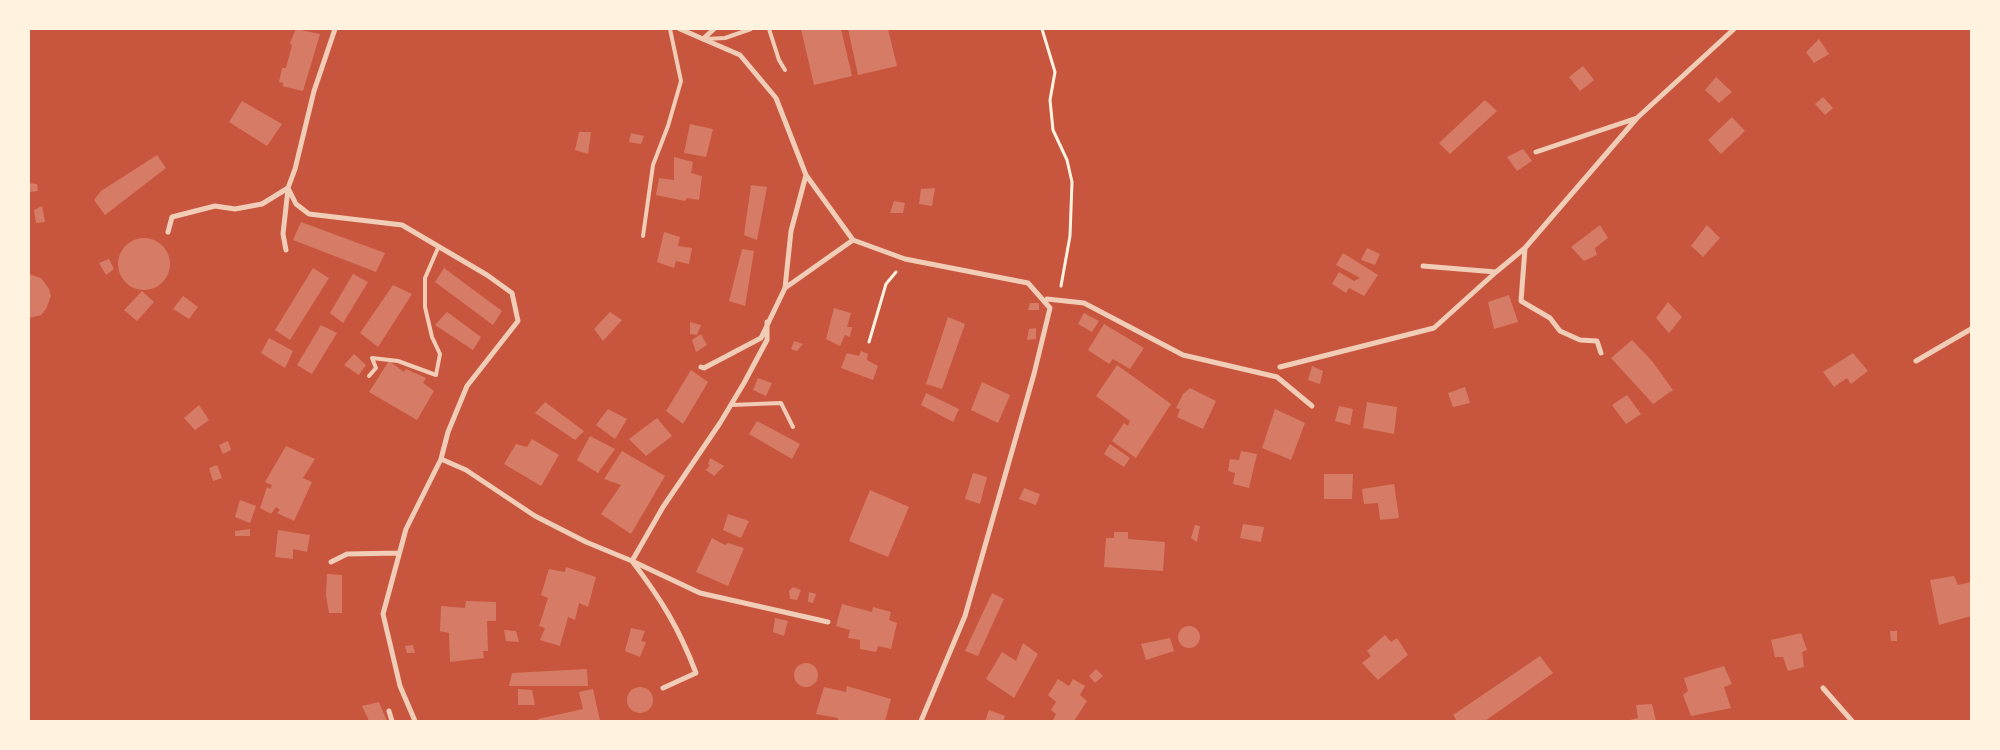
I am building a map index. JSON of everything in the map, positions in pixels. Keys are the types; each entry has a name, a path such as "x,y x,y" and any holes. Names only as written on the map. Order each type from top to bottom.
{"street":[{"path":"286,250 283,234 284,209 288,188 295,169 314,91 335,29"},
{"path":"680,29 740,55 776,98 806,175 853,240 906,259 1028,283 1050,308 1034,374 965,616 921,721"},
{"path":"703,39 714,29"},
{"path":"1280,367 1434,328 1525,248 1637,118 1734,29"},
{"path":"1536,152 1637,118"},
{"path":"701,367 704,368 760,338 785,288 791,231 806,175"},
{"path":"168,232 172,217 215,206 235,209 262,204 288,188"},
{"path":"288,188 296,204 309,214 402,225 438,248 487,275 512,293 518,321 467,386 448,432 441,459 406,529 383,614 400,686 415,721"},
{"path":"785,288 853,240"},
{"path":"1525,248 1521,301 1550,318 1560,332 1580,340 1597,342 1601,353"},
{"path":"1423,266 1496,272"},
{"path":"1047,300 1084,303 1183,355 1277,377 1312,406"},
{"path":"632,561 663,507 731,405 767,340 767,322"},
{"path":"1916,361 1971,328"},
{"path":"441,459 466,470 552,525 700,593 828,622"},
{"path":"331,562 347,554 399,553"},
{"path":"632,561 661,599 681,634 696,673 663,688"},
{"path":"1823,688 1852,721"},
{"path":"389,711 392,721"}],"lane":[{"path":"643,236 653,165 668,126 681,81 670,29"},
{"path":"703,39 725,38 751,29"},
{"path":"769,29 779,60 785,70"},
{"path":"369,376 376,368 372,358 398,361 436,375 440,354 432,337 425,307 425,278 438,248"},
{"path":"731,405 781,403 793,427"}],"path":[{"path":"1042,29 1055,72 1050,100 1053,130 1067,160 1072,182 1070,236 1062,286 1047,300"},
{"path":"869,342 886,284 906,259"}],"building":[{"path":"296,29 320,34 303,91 282,86 284,83 279,82 282,68 286,68 292,45 290,43"},
{"path":"801,29 841,29 852,76 814,85"},
{"path":"848,29 888,29 897,66 858,75"},
{"path":"1819,39 1829,54 1814,63 1806,52"},
{"path":"1583,66 1594,80 1580,91 1569,77"},
{"path":"1716,77 1732,92 1719,103 1705,90"},
{"path":"1823,97 1833,108 1825,115 1815,104"},
{"path":"1485,100 1497,111 1450,154 1439,143"},
{"path":"242,101 282,124 267,146 229,122"},
{"path":"1732,117 1745,131 1721,154 1708,140"},
{"path":"690,124 713,129 706,157 684,153"},
{"path":"579,132 591,132 588,154 575,150"},
{"path":"631,133 644,136 641,144 629,142"},
{"path":"1523,149 1532,161 1517,171 1507,157"},
{"path":"157,155 166,168 105,215 94,200 101,191"},
{"path":"674,157 693,162 691,173 702,176 699,200 687,198 685,201 656,195 659,178 674,180"},
{"path":"29,183 37,184 38,191 29,192"},
{"path":"751,185 767,187 757,240 744,235"},
{"path":"935,188 932,206 919,204 921,189"},
{"path":"894,201 905,203 903,213 890,213"},
{"path":"42,206 45,222 36,223 34,210"},
{"path":"301,222 385,253 376,272 293,240"},
{"path":"1600,225 1608,238 1595,248 1597,255 1584,261 1571,247"},
{"path":"1707,225 1720,238 1703,257 1691,246"},
{"path":"664,232 680,237 678,246 692,248 689,264 676,261 674,268 657,262"},
{"path":"144,238 158,242 166,250 170,264 166,278 158,286 144,290 130,286 122,278 118,264 122,250 130,242"},
{"path":"1367,248 1380,254 1375,265 1361,260"},
{"path":"742,249 754,251 745,306 729,301"},
{"path":"1343,253 1378,275 1364,296 1349,288 1346,293 1332,284 1339,272 1354,281 1360,278 1336,265"},
{"path":"109,259 114,269 106,275 99,263"},
{"path":"313,268 329,278 290,340 275,330"},
{"path":"444,268 502,311 493,325 435,282"},
{"path":"29,274 41,278 49,289 51,296 46,309 41,315 29,318"},
{"path":"353,274 368,282 343,323 330,313"},
{"path":"393,285 412,294 378,347 360,333"},
{"path":"142,291 154,302 137,321 124,310"},
{"path":"1509,295 1518,322 1494,329 1488,302"},
{"path":"183,296 198,307 189,319 173,309"},
{"path":"1668,302 1682,317 1669,333 1656,318"},
{"path":"1030,303 1039,303 1039,310 1028,310"},
{"path":"834,308 851,313 847,327 852,327 850,337 845,335 840,346 826,339"},
{"path":"447,312 481,337 473,350 435,325"},
{"path":"610,312 622,320 603,341 594,329"},
{"path":"1084,313 1099,321 1092,332 1078,324"},
{"path":"948,317 965,324 942,389 926,384"},
{"path":"690,322 701,325 697,335 690,334"},
{"path":"1104,324 1144,348 1130,369 1113,359 1109,364 1088,350"},
{"path":"321,325 337,333 312,374 297,365"},
{"path":"1036,328 1036,339 1027,340 1029,329"},
{"path":"701,334 707,345 696,352 692,340"},
{"path":"269,338 293,351 285,368 261,353"},
{"path":"1632,340 1652,361 1673,390 1653,404 1611,358"},
{"path":"794,341 803,344 797,351 791,349"},
{"path":"861,351 868,354 867,360 878,366 873,380 841,368 847,353 859,356"},
{"path":"1853,353 1868,371 1851,384 1847,378 1834,387 1823,372"},
{"path":"354,354 366,365 359,375 344,365"},
{"path":"389,361 404,372 406,369 426,378 423,383 434,391 417,420 369,392"},
{"path":"1117,365 1171,404 1136,458 1112,441 1124,423 1128,426 1130,421 1096,396"},
{"path":"1312,366 1323,371 1320,384 1308,380"},
{"path":"691,370 708,382 683,424 666,411"},
{"path":"758,378 772,383 766,396 753,390"},
{"path":"982,382 1010,395 998,423 971,410"},
{"path":"1465,387 1470,403 1453,407 1448,393"},
{"path":"1190,388 1216,401 1203,429 1177,417 1180,409 1176,408 1183,394"},
{"path":"926,393 959,409 953,422 921,405"},
{"path":"1627,395 1641,414 1626,424 1612,405"},
{"path":"545,402 584,431 575,440 535,413"},
{"path":"1367,402 1397,407 1394,434 1363,428"},
{"path":"199,405 209,420 195,430 184,418"},
{"path":"1339,406 1353,409 1350,425 1335,421"},
{"path":"608,409 627,419 615,439 596,425"},
{"path":"1275,409 1305,423 1291,460 1262,448"},
{"path":"657,418 672,436 646,456 629,439"},
{"path":"757,421 800,444 792,459 749,434"},
{"path":"590,436 615,449 598,473 577,460"},
{"path":"532,439 559,455 541,486 504,464 516,444 527,447"},
{"path":"228,441 231,450 223,454 219,445"},
{"path":"1110,444 1130,458 1124,467 1104,454"},
{"path":"286,446 315,459 303,478 312,482 294,521 277,513 280,510 276,507 271,514 260,508 267,487 270,489 272,485 265,482"},
{"path":"622,451 665,476 631,534 601,514 621,485 604,479"},
{"path":"1241,451 1257,454 1249,488 1233,484 1235,473 1228,471 1230,459 1239,460"},
{"path":"710,458 724,466 714,476 706,470 710,465 708,464"},
{"path":"217,465 222,478 213,481 209,468"},
{"path":"973,473 987,477 980,504 965,499"},
{"path":"1324,474 1353,474 1352,499 1324,499"},
{"path":"1394,484 1399,518 1380,520 1378,503 1364,504 1362,489"},
{"path":"1024,488 1040,494 1036,505 1019,499"},
{"path":"870,490 909,507 888,557 849,541"},
{"path":"240,500 256,506 250,523 235,517"},
{"path":"728,514 749,521 741,538 723,530"},
{"path":"1243,524 1264,527 1261,542 1240,538"},
{"path":"1195,525 1200,526 1197,542 1191,538"},
{"path":"250,529 250,536 235,536 235,531"},
{"path":"278,530 310,535 307,552 293,549 293,559 275,557"},
{"path":"1114,532 1128,532 1128,539 1165,542 1163,571 1104,567 1106,538 1114,538"},
{"path":"712,538 725,545 728,543 744,548 728,586 696,572"},
{"path":"566,567 596,577 588,607 579,603 575,620 568,617 560,646 540,640 545,628 539,626 548,598 541,595 549,569 565,572"},
{"path":"327,574 342,575 342,613 329,613 326,595"},
{"path":"1954,576 1958,585 1971,582 1971,616 1939,625 1930,580"},
{"path":"793,587 801,590 797,600 790,599 789,591"},
{"path":"809,592 816,594 813,603 808,602"},
{"path":"992,593 1004,599 978,656 965,651"},
{"path":"466,601 496,602 496,621 487,621 488,651 483,651 484,658 450,662 449,633 440,631 441,606 465,608"},
{"path":"842,604 872,612 873,607 891,612 889,620 897,623 891,649 878,646 876,652 860,649 860,640 848,638 850,630 836,626"},
{"path":"775,618 788,621 784,636 773,632"},
{"path":"1189,626 1197,629 1200,637 1197,645 1189,648 1181,645 1178,637 1181,629"},
{"path":"631,628 645,631 641,641 646,642 640,657 625,651"},
{"path":"504,630 516,631 519,642 506,641"},
{"path":"1890,631 1897,631 1897,641 1891,641"},
{"path":"1801,633 1807,650 1802,652 1804,667 1788,671 1783,657 1775,657 1771,640"},
{"path":"1385,635 1391,642 1397,638 1408,655 1378,680 1362,663 1371,656 1367,651"},
{"path":"1170,638 1174,651 1146,660 1141,644"},
{"path":"1023,643 1038,654 1014,698 986,679 1002,652 1016,661"},
{"path":"413,645 415,653 407,653 405,646"},
{"path":"1540,656 1553,673 1485,721 1457,721 1453,715"},
{"path":"806,663 814,667 818,675 814,683 806,687 798,683 794,675 798,667"},
{"path":"1724,666 1732,684 1724,687 1731,708 1691,716 1683,695 1688,691 1684,678"},
{"path":"587,669 588,686 509,686 512,673"},
{"path":"1096,669 1103,676 1095,683 1089,676"},
{"path":"1058,679 1069,686 1073,679 1085,686 1080,695 1087,701 1074,721 1053,720 1056,714 1051,710 1056,702 1048,695"},
{"path":"847,686 891,699 885,721 838,721 838,718 816,714 824,687 846,692"},
{"path":"640,687 650,690 653,700 650,710 640,713 630,710 627,700 630,690"},
{"path":"518,689 532,690 535,705 518,705"},
{"path":"593,689 600,721 539,721 538,719 583,709 579,692"},
{"path":"379,702 387,721 369,721 362,706"},
{"path":"1652,704 1656,721 1626,721 1638,718 1636,705"},
{"path":"989,710 1005,716 1003,721 985,721"}]}
